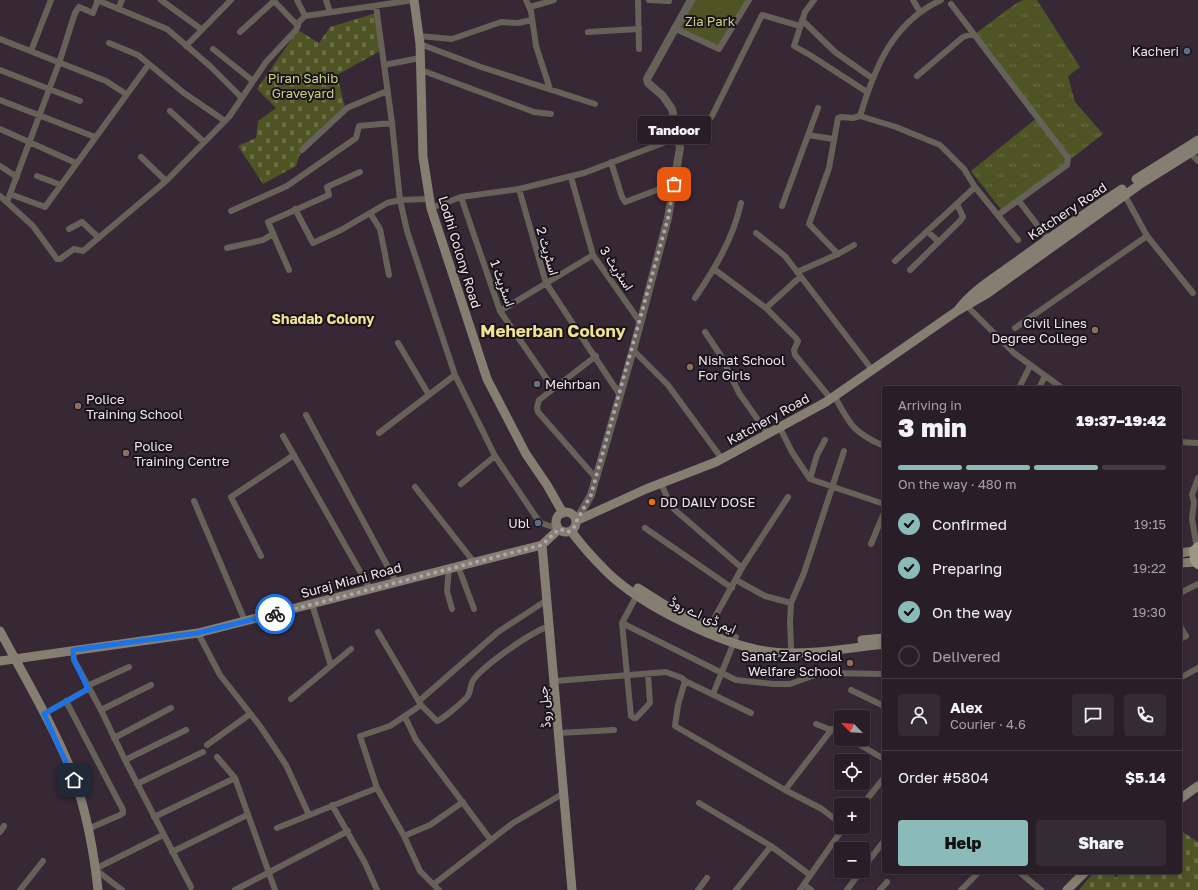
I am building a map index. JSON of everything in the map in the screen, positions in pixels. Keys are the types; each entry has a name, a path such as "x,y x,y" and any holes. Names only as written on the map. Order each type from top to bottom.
{"main road":[{"name":"Lodhi Colony Road","path":"414,0 419,40 423,157 430,204 487,379 526,454 547,484 562,513"},
{"name":"Katchery Road","path":"576,522 661,483 722,459 833,398 957,311 968,306 985,290 1031,256 1198,140"},
{"name":"Katchery Road","path":"1145,177 1194,151"},
{"name":"Katchery Road","path":"1031,256 1048,239 1074,226"},
{"name":"Katchery Road","path":"957,311 965,300 985,290"},
{"path":"562,513 572,514 576,522 575,526 570,531 563,532 559,529 557,521 562,513"},
{"path":"542,545 559,529"},
{"name":"ایم ڈی اے روڈ","path":"570,531 608,573 660,610 707,633 735,640 771,652 791,653 864,643 882,638"},
{"name":"Suraj Miani Road","path":"0,661 198,633 542,545"},
{"name":"جیل روڈ","path":"542,545 572,890"},
{"path":"1182,552 1197,548 1197,563 1182,563"},
{"name":"ایم ڈی اے روڈ","path":"598,562 611,568 640,590 665,605 735,640 772,646 791,647 864,643 882,644"},
{"path":"0,631 44,714 74,780 88,829 97,890"},
{"path":"1182,792 1198,780"},
{"path":"1182,798 1198,786"},
{"path":"1061,890 1076,874"},
{"path":"1067,890 1082,874"}],"street":[{"path":"31,51 50,0"},
{"path":"7,202 79,7 94,13 97,0 167,29 210,66 242,98"},
{"path":"118,9 122,0"},
{"path":"161,0 201,29"},
{"path":"186,46 231,0"},
{"path":"240,32 274,0 298,26"},
{"path":"297,0 306,16"},
{"path":"326,0 330,12"},
{"path":"0,196 33,226 57,259 60,259 74,249 83,251 166,181 225,121 266,62 298,26 299,22 306,16 414,0"},
{"path":"526,0 530,7 536,46 550,89"},
{"path":"530,7 554,0"},
{"path":"638,0 639,49"},
{"path":"649,0 669,1"},
{"path":"576,522 591,495 633,350 668,218 680,148 674,115 669,104 647,80 674,28 691,0"},
{"path":"674,28 719,49 749,0"},
{"path":"814,0 809,5 801,23 794,47 810,54 867,92"},
{"path":"913,0 920,12"},
{"path":"860,116 872,78 890,45 920,12 941,0"},
{"path":"951,4 1068,158 1067,165 998,215"},
{"path":"376,6 392,123 400,200 407,231 455,375 494,456 538,520 541,523 559,529"},
{"path":"295,209 313,243 341,230 387,203 400,200 430,204 461,197 519,189 571,177 679,136 706,124 712,116 762,15 801,23 835,52 872,78"},
{"path":"419,40 452,39 501,22 518,23 532,20"},
{"path":"588,32 639,29"},
{"path":"917,76 963,36 973,34"},
{"path":"0,39 106,81 126,94"},
{"path":"419,40 550,89 595,104"},
{"path":"109,44 130,50 189,97 225,121"},
{"path":"213,49 253,81"},
{"path":"384,65 420,58"},
{"path":"10,194 45,207 95,136 149,64"},
{"path":"0,70 80,101"},
{"path":"420,70 534,112 551,114"},
{"path":"302,150 347,108 387,91"},
{"path":"0,100 95,136"},
{"path":"782,206 818,108"},
{"path":"170,111 204,142"},
{"path":"838,254 808,224 829,168 833,139 839,117 853,118 860,116 896,127 940,145 964,169 975,187 1018,240"},
{"path":"231,211 286,186 356,138 359,126 392,123"},
{"path":"0,129 76,163"},
{"path":"808,135 833,139"},
{"path":"1194,151 1198,161"},
{"path":"141,157 166,181"},
{"path":"611,162 625,202 674,184"},
{"path":"0,166 17,177"},
{"path":"289,270 268,222 329,195 327,187 360,172"},
{"path":"37,176 61,184"},
{"name":"اسٹریٹ 3","path":"571,177 593,255 640,322"},
{"path":"894,261 975,187"},
{"name":"اسٹریٹ 2","path":"519,189 546,283 596,356 620,395"},
{"path":"1123,192 1147,236 1193,293"},
{"name":"اسٹریٹ 1","path":"461,197 500,311 553,388"},
{"path":"1019,201 1048,239"},
{"path":"695,298 714,269 730,240 741,203"},
{"path":"910,270 963,217 957,204"},
{"path":"370,213 380,229 389,275"},
{"path":"69,229 82,222 99,238"},
{"path":"927,231 939,242"},
{"path":"227,248 263,240 273,234"},
{"path":"756,234 785,256 873,371"},
{"path":"1015,328 1147,236"},
{"path":"766,308 799,275 854,245"},
{"path":"500,311 593,255"},
{"path":"714,269 766,308 797,339 794,350 795,355 833,398 858,433 882,445"},
{"path":"968,306 1009,348 1030,366 1059,386"},
{"path":"705,332 721,356 739,393 768,434"},
{"path":"398,343 429,395"},
{"path":"633,350 668,385 722,459"},
{"path":"595,478 537,410 539,400 596,356"},
{"path":"1020,386 1030,366"},
{"path":"379,433 455,375"},
{"path":"1040,386 1045,376"},
{"path":"306,415 396,582"},
{"path":"780,428 792,452 810,479 882,503"},
{"path":"283,436 370,589"},
{"path":"810,479 817,455 825,440"},
{"path":"1182,442 1198,443"},
{"path":"791,647 791,603 804,573 844,451"},
{"path":"261,556 231,497 294,455"},
{"path":"461,484 494,456"},
{"path":"1197,548 1192,519 1194,502 1192,495 1198,478"},
{"path":"661,483 669,502 675,510 742,568"},
{"path":"415,487 474,562"},
{"path":"709,628 742,568 788,497"},
{"path":"194,501 245,621"},
{"path":"872,544 882,518"},
{"path":"645,528 732,588"},
{"path":"452,609 447,591 454,567"},
{"path":"454,567 474,609"},
{"path":"736,580 765,596 791,603"},
{"path":"1182,592 1198,584"},
{"path":"638,595 622,623 631,716 636,718 650,703 648,674"},
{"path":"439,890 420,871 404,836 377,788 360,736 390,726 405,717 498,632 547,600"},
{"path":"312,604 331,666"},
{"path":"622,623 736,680 773,684 790,684 815,675 830,672 882,674"},
{"path":"378,632 420,703 435,720 440,720 468,696 472,683 477,676 515,646 542,628 550,626"},
{"path":"1182,629 1186,636 1182,638"},
{"path":"198,633 220,675 286,765 309,815"},
{"path":"712,694 722,674 735,640"},
{"path":"291,699 351,649"},
{"path":"73,650 74,660 191,887"},
{"path":"44,714 88,688 129,667"},
{"path":"1182,677 1198,668"},
{"path":"555,681 672,673 685,681 751,713"},
{"path":"685,681 678,704 676,726 785,790 822,809 834,818"},
{"path":"101,710 151,685"},
{"path":"851,690 882,705"},
{"path":"66,701 123,810 123,813 120,815 88,829"},
{"path":"114,738 170,708"},
{"path":"207,746 250,714"},
{"path":"405,717 416,740 490,839"},
{"path":"785,790 832,729 816,724"},
{"path":"125,760 186,730"},
{"path":"559,733 614,730"},
{"path":"861,746 882,759"},
{"path":"137,784 203,752"},
{"path":"217,757 235,778 275,890"},
{"path":"154,817 235,778"},
{"path":"868,798 882,780"},
{"path":"277,828 377,788"},
{"path":"434,884 490,839 513,823 564,793"},
{"path":"404,836 430,825 462,802"},
{"path":"699,803 771,846 810,875"},
{"path":"332,805 365,863 377,890"},
{"path":"172,852 247,815"},
{"path":"235,890 348,831"},
{"path":"800,890 839,834"},
{"path":"122,890 95,869 163,835"},
{"path":"870,859 882,844"},
{"path":"736,890 771,846"},
{"path":"20,890 43,861"},
{"path":"961,890 977,874"},
{"path":"1021,874 1041,890"},
{"path":"698,890 707,878"},
{"path":"847,890 856,878"},
{"path":"880,890 887,882"},
{"path":"804,884 811,890"}],"green space":[{"name":"Zia Park","path":"692,0 747,0 718,47 676,27"},
{"path":"1024,0 1037,0 1080,67 1068,76 1075,102 1103,134 1003,212 971,171 1038,117 975,34 1015,4"},
{"name":"Piran Sahib Graveyard","path":"376,13 380,51 337,75 345,108 299,156 296,166 263,184 238,146 256,138 258,121 276,108 257,89 298,30 319,43 330,27"},
{"path":"1182,831 1198,842 1198,890 1079,890 1092,874 1113,874 1116,878 1120,874 1182,874"}],"way so far":[{"path":"275,614 542,545 559,529 563,532 568,532 574,528 591,495 633,350 668,218 674,184"}],"place":[{"name":"Kacheri","path":"1187,51"},
{"name":"Tandoor","path":"674,184"},
{"name":"Civil Lines Degree College","path":"1095,330"},
{"name":"Nishat School For Girls","path":"690,367"},
{"name":"Mehrban","path":"537,384"},
{"name":"Police Training School","path":"78,406"},
{"name":"Police Training Centre","path":"126,453"},
{"name":"DD DAILY DOSE","path":"652,502"},
{"name":"Ubl","path":"538,523"},
{"name":"Sanat Zar Social Welfare School","path":"850,663"}],"district":[{"name":"Shadab Colony","path":"323,318"},
{"name":"Meherban Colony","path":"553,330"}],"route":[{"path":"74,780 44,714 88,689 74,660 73,650 198,633 275,614"}]}
